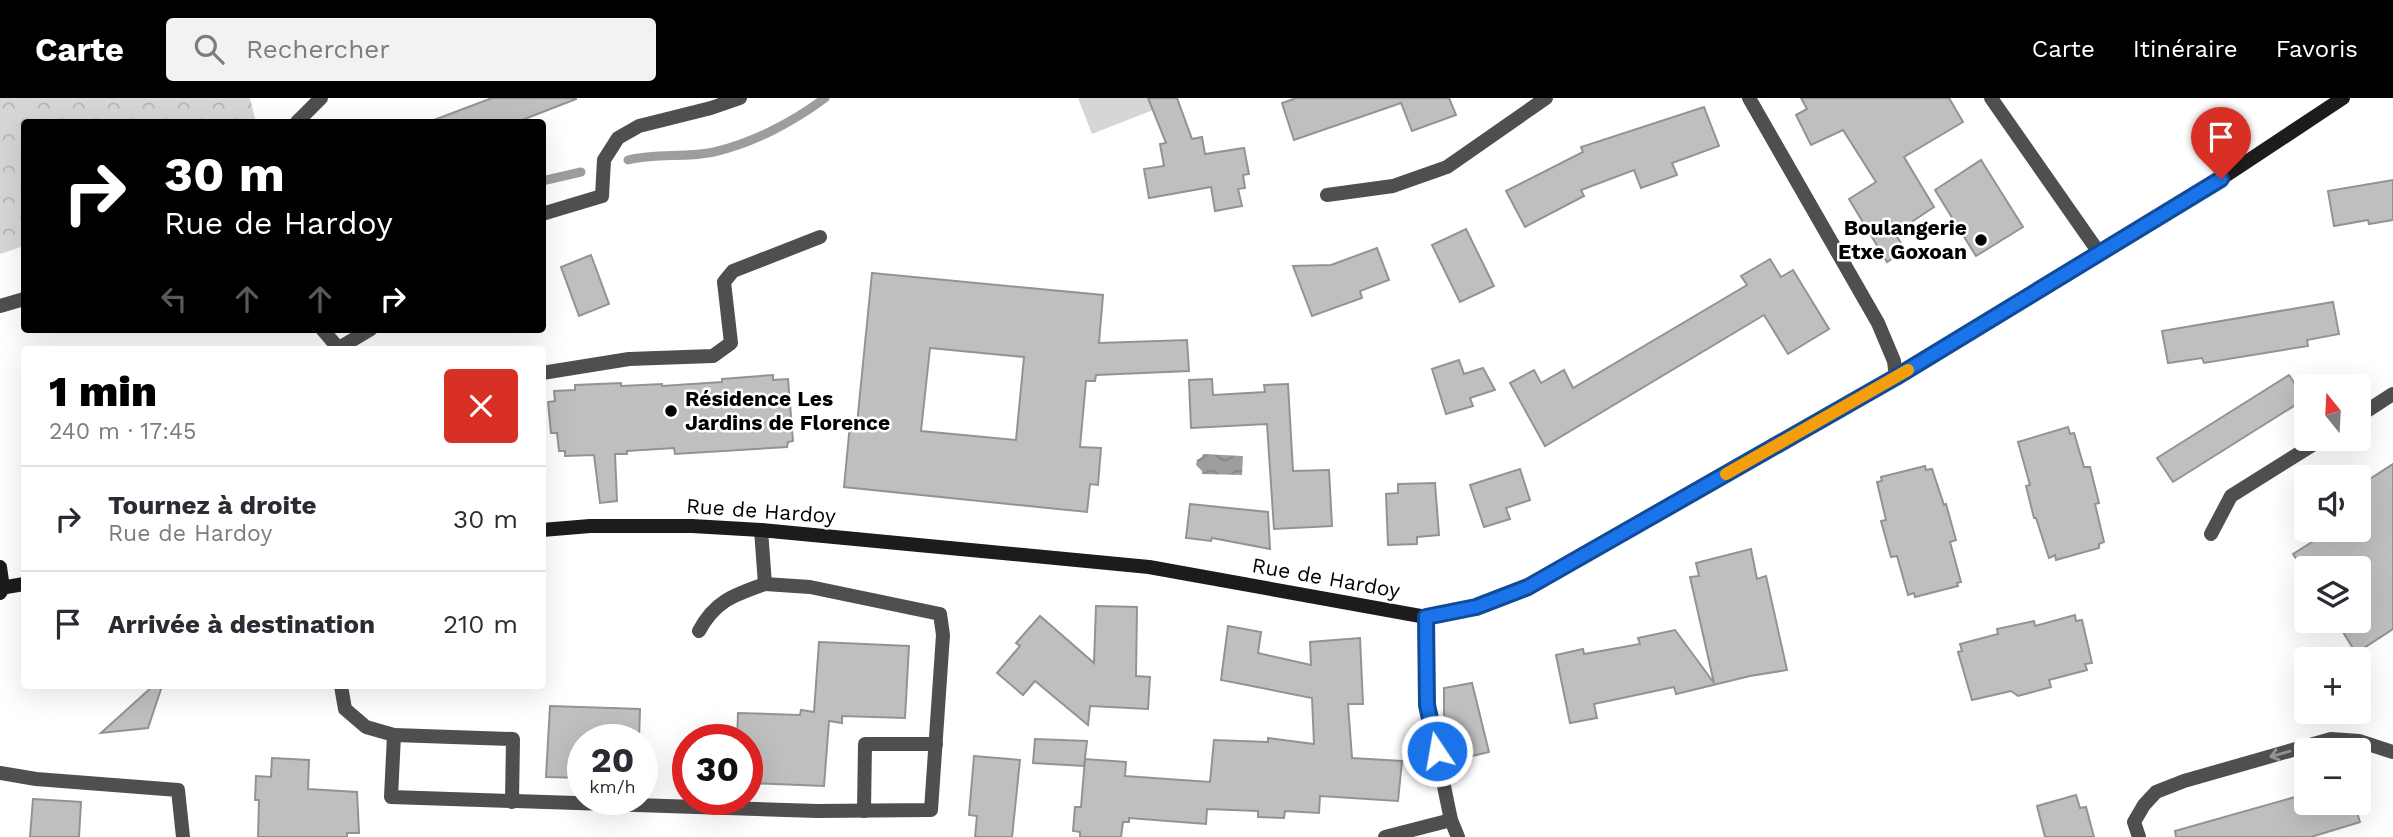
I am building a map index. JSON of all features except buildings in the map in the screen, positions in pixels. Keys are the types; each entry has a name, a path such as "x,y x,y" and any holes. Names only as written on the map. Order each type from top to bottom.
{"street":[{"path":"299,119 321,98"},
{"path":"546,213 602,196 604,160 618,138 639,127 740,98"},
{"path":"1327,195 1393,186 1447,167 1546,98"},
{"path":"1749,98 1878,323 1894,361 1896,377"},
{"path":"1991,98 2100,254"},
{"name":"Rue de Hardoy","path":"546,530 590,526 680,526 761,530 1149,567 1426,617 1476,607 1528,587 1896,377 2201,192 2343,98"},
{"path":"546,372 629,359 713,356 731,343 724,282 733,271 820,237"},
{"path":"0,306 21,300"},
{"path":"345,346 365,333"},
{"path":"2371,408 2393,394"},
{"path":"2211,534 2231,496 2301,452"},
{"path":"761,530 765,584"},
{"path":"0,567 1,590 21,585"},
{"path":"394,734 391,797 864,811 931,810 943,635 940,614 810,587 765,584 732,595 709,613 699,631"},
{"path":"1426,617 1427,705 1451,820 1458,837"},
{"path":"342,689 345,709 366,727 394,734 513,738 512,802"},
{"path":"2139,837 2134,822 2144,805 2156,792 2184,782 2331,739 2359,741 2393,752"},
{"path":"864,811 865,744 936,744"},
{"path":"0,773 36,779 178,790 183,837"},
{"path":"1385,837 1451,820"}],"green space":[{"path":"0,98 250,98 255,119 21,119 21,247 0,254"},
{"path":"1078,98 1148,98 1153,110 1092,134"}],"water":[{"path":"1203,454 1243,456 1242,475 1202,474 1196,465"}],"waterway":[{"path":"628,160 703,154 729,148 772,131 825,98"},
{"path":"546,180 581,172"}],"slow traffic":[{"path":"1726,474 1908,370"}],"place":[{"name":"Boulangerie Etxe Goxoan","path":"1981,240"},
{"name":"Résidence Les Jardins de Florence","path":"671,411"}],"route":[{"path":"1437,751 1427,705 1426,617 1476,607 1528,587 1896,377 2221,179"}]}
